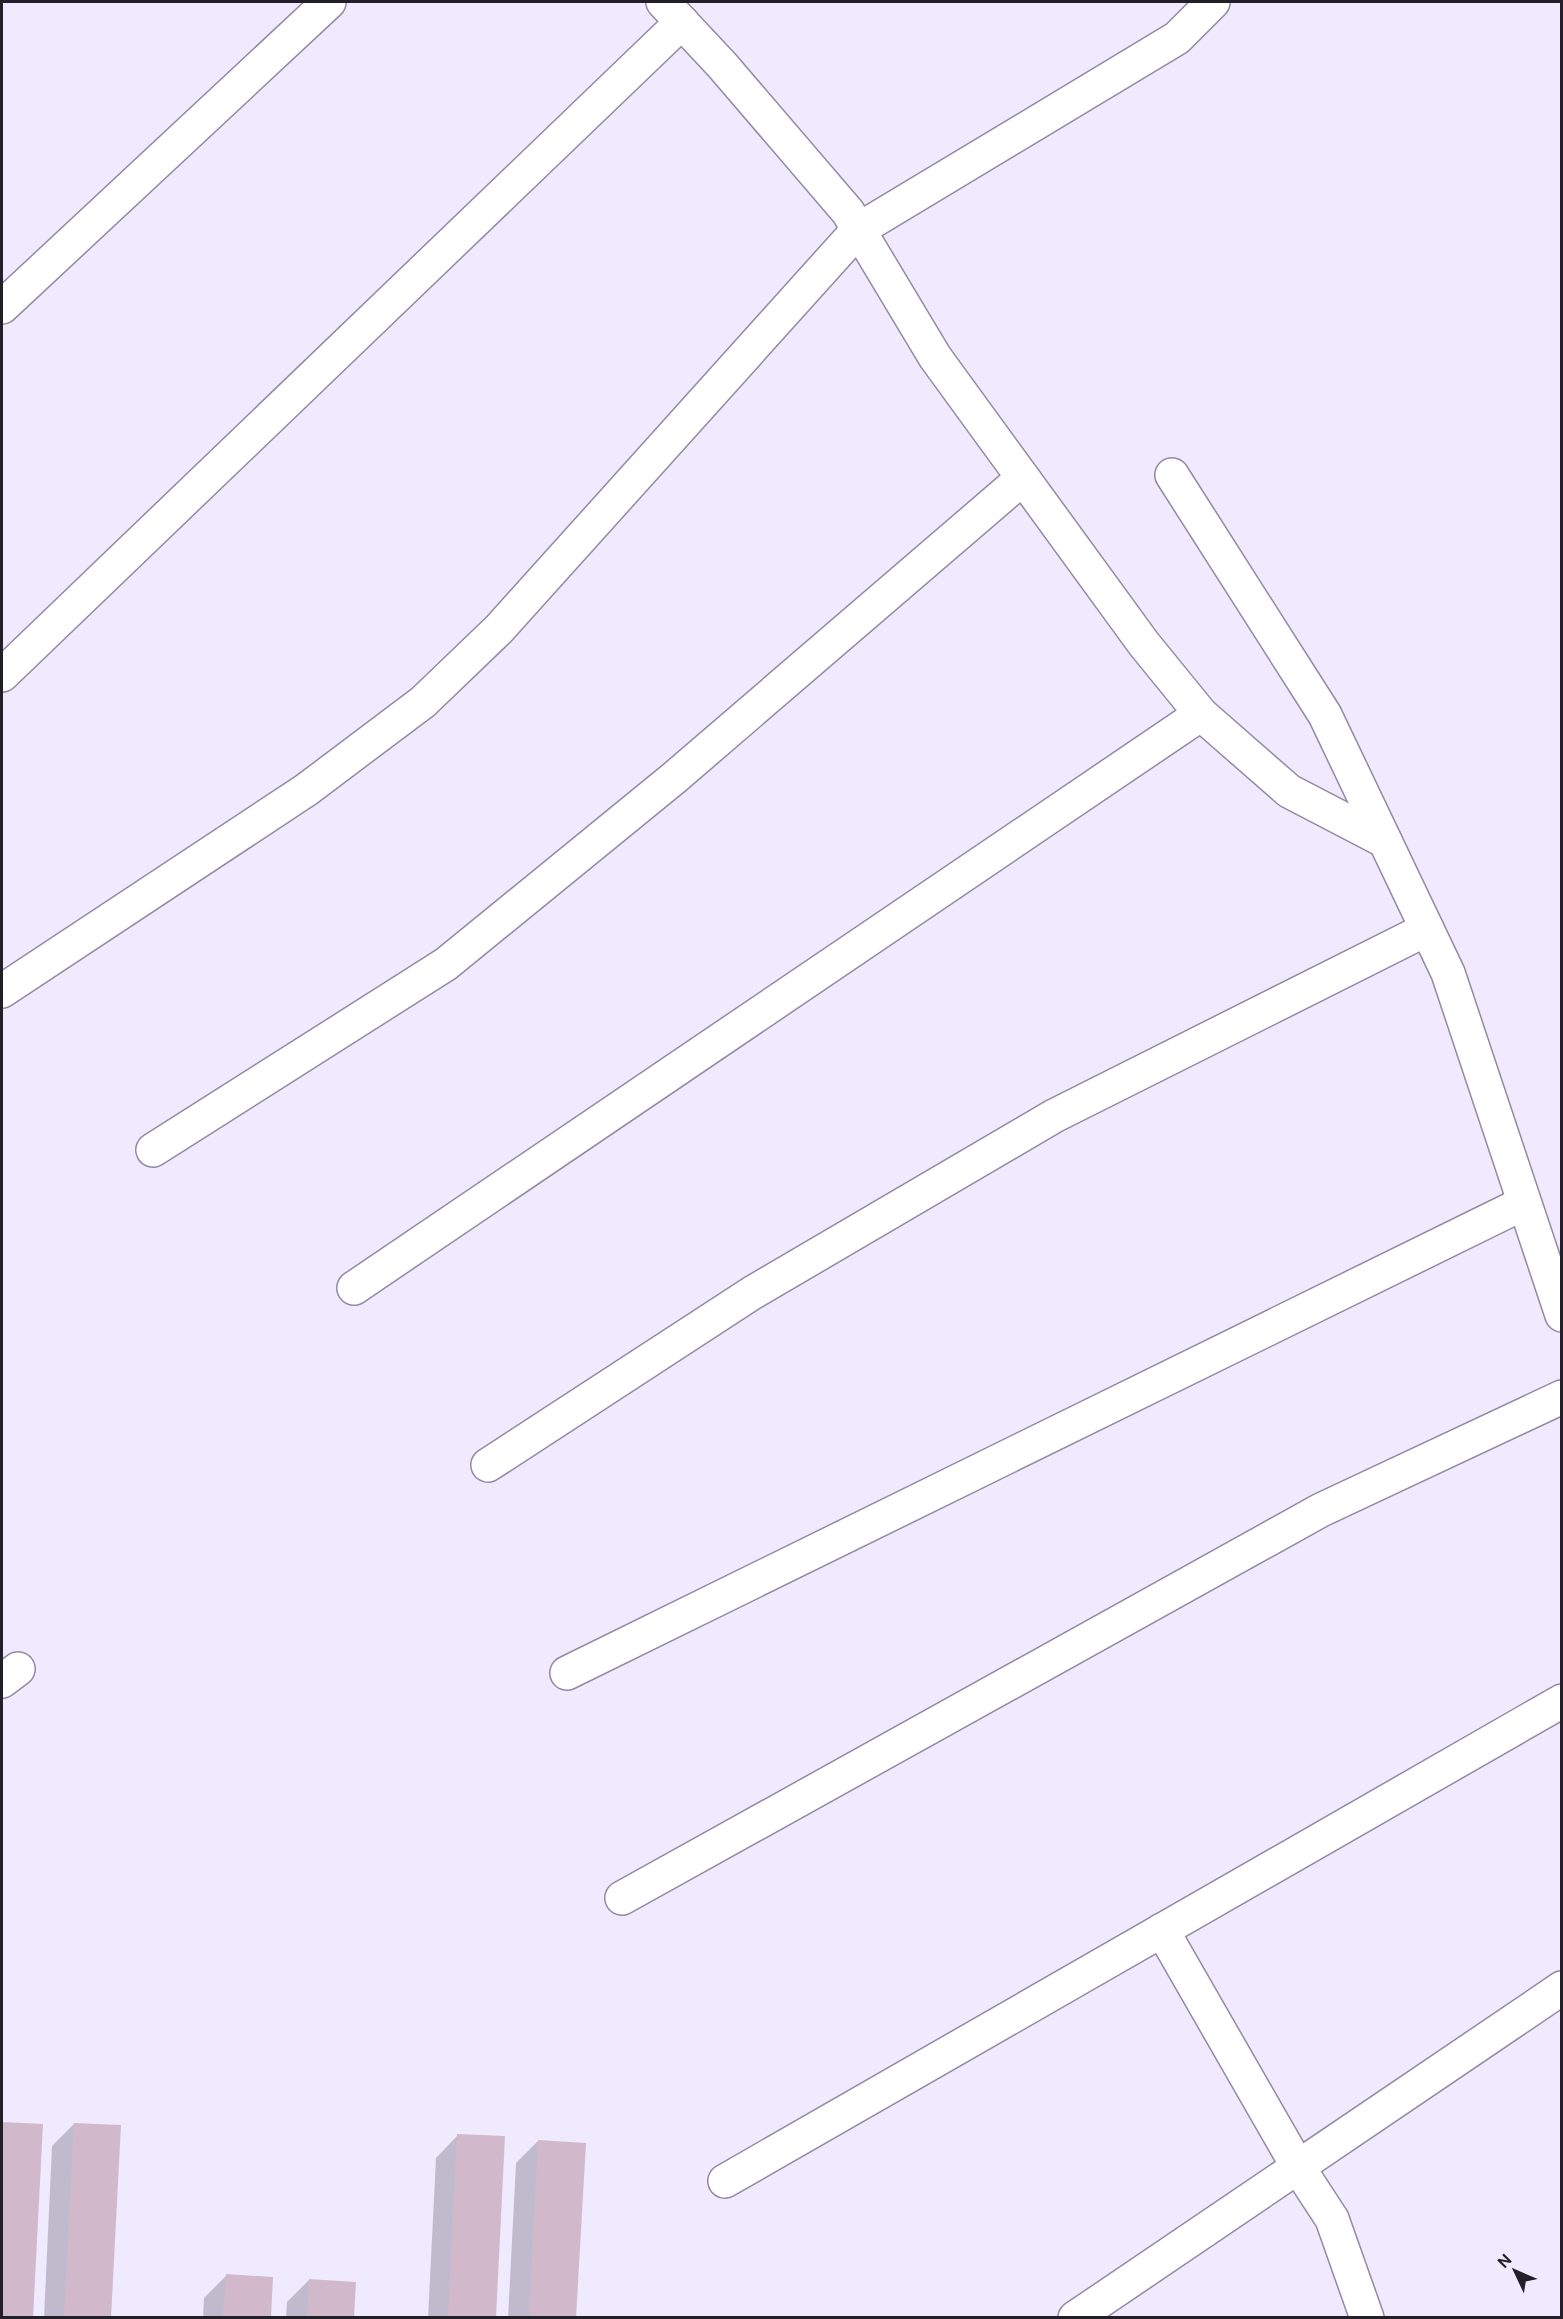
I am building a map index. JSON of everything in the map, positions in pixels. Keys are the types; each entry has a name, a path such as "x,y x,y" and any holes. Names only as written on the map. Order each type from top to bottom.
{"street":[{"path":"2,308 328,2"},
{"path":"2,991 306,790 423,702 499,629 858,230 1177,38 1214,2"},
{"path":"2,675 672,12 840,203 935,357 1144,644 1202,714 1289,791 1385,841"},
{"path":"1172,476 1325,715 1448,973 1562,1315"},
{"path":"153,1150 446,964 674,778 1023,478"},
{"path":"354,1288 1202,714"},
{"path":"488,1465 752,1293 1054,1116 1427,929"},
{"path":"567,1673 1524,1203"},
{"path":"622,1898 1321,1510 1562,1397"},
{"path":"725,2181 1562,1701"},
{"path":"1162,1930 1298,2167 1332,2219 1367,2318"},
{"path":"1075,2318 1562,1988"}],"building":[{"path":"2,2122 43,2124 33,2318 2,2318"},
{"path":"74,2123 121,2125 111,2318 64,2318"},
{"path":"457,2134 505,2136 496,2318 448,2318"},
{"path":"538,2140 586,2143 576,2318 529,2318"},
{"path":"226,2274 273,2277 271,2318 223,2318"},
{"path":"309,2279 356,2282 354,2318 307,2318"}]}
